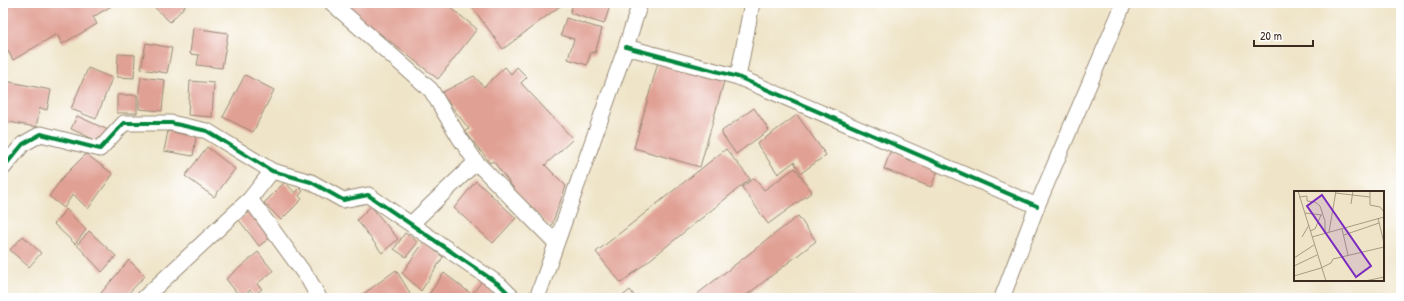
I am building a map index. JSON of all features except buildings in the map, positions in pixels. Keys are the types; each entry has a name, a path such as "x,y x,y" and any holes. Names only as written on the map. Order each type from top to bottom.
{"street":[{"path":"332,3 431,90 476,162 556,243"},
{"path":"537,298 626,47 640,3"},
{"path":"738,77 752,3"},
{"path":"1002,298 1037,206 1124,3"},
{"path":"626,47 738,77 1037,206"},
{"path":"3,168 23,144 41,134 100,149 124,123 172,123 208,131 272,171 310,182 343,200 368,195 500,285 513,298"},
{"path":"411,224 476,162"},
{"path":"144,298 250,199 272,171"},
{"path":"250,199 308,280 319,298"}],"cycle path":[{"path":"626,47 738,77 1037,206"},
{"path":"3,168 23,144 41,134 100,149 124,123 171,123 207,131 272,171 311,182 343,200 368,195 500,285 513,298"}]}
